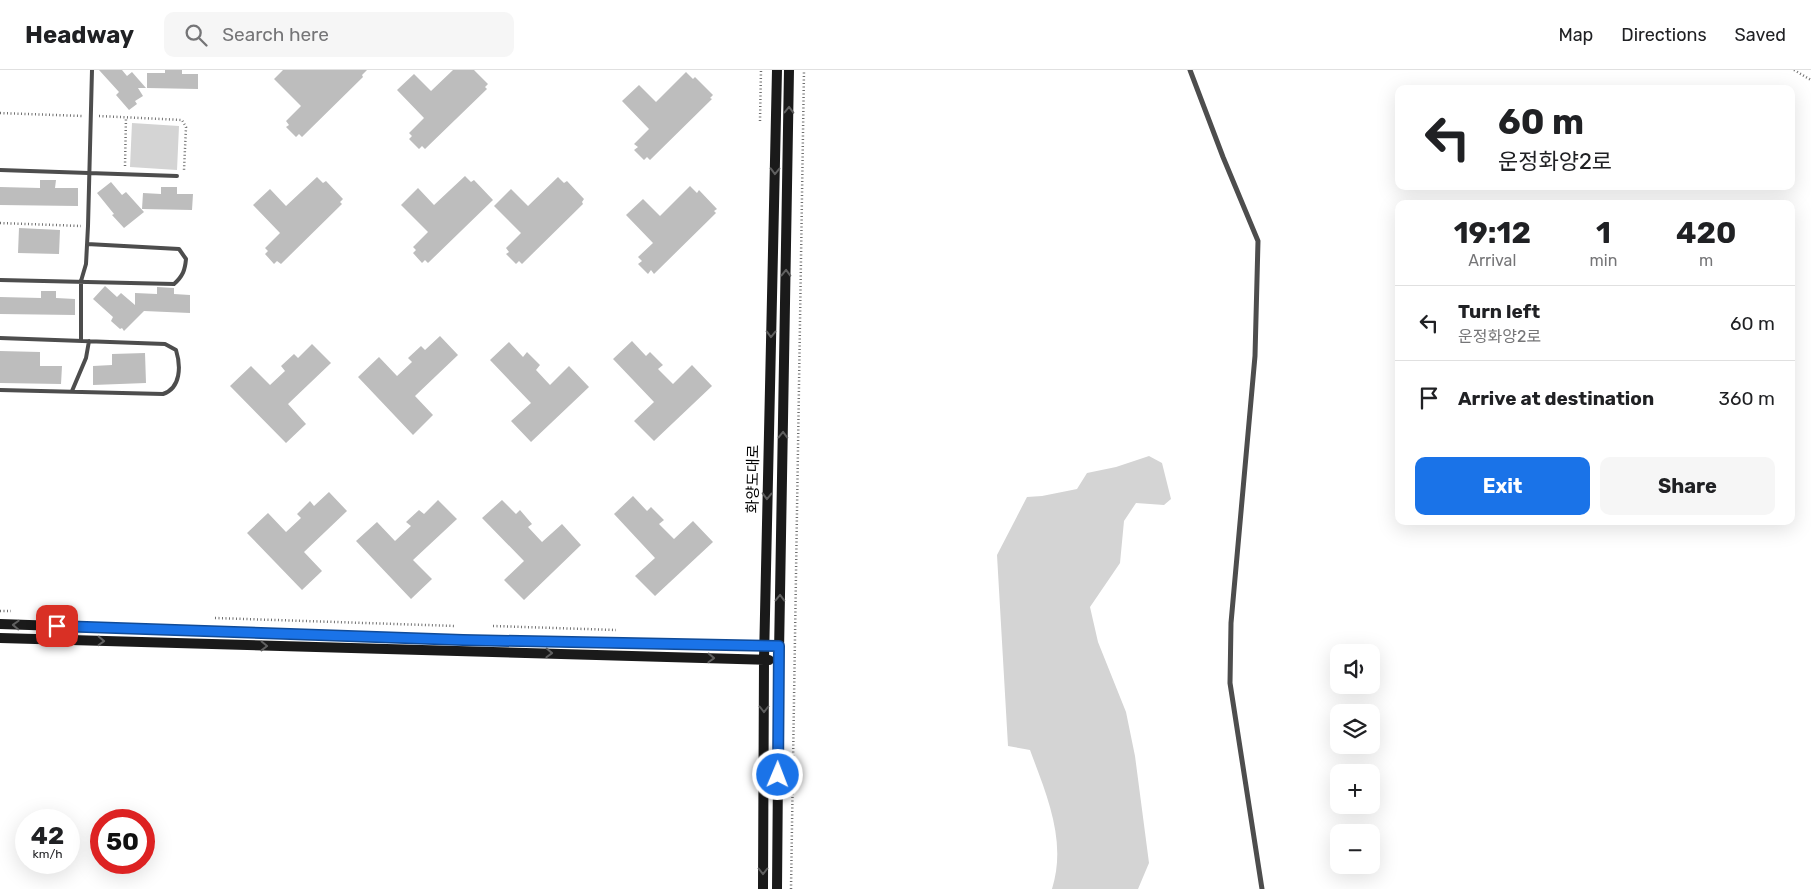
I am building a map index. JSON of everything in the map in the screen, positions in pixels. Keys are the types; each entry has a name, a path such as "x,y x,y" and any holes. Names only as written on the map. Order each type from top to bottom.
{"main road":[{"name":"화양도대로","path":"763,889 764,646 777,70"},
{"name":"화양도대로","path":"777,889 779,646 789,70"},
{"path":"0,624 463,640 779,646"},
{"path":"0,638 779,660"}],"street":[{"path":"1190,70 1258,241 1255,356 1231,623 1230,684 1262,889"}],"lane":[{"path":"81,341 81,281 86,264 88,226 92,70"},
{"path":"0,170 176,176"},
{"path":"0,280 174,284 185,271 186,259 179,249 87,244"},
{"path":"0,338 165,344 171,345 176,350 178,357 178,380 170,391 163,394 0,390"},
{"path":"72,391 86,358 89,341"}],"path":[{"path":"760,121 761,70"},
{"path":"791,889 804,70"},
{"path":"1794,70 1811,80"},
{"path":"0,113 182,120 186,127 184,168 183,173 176,176"},
{"path":"124,174 126,117"},
{"path":"0,223 88,226"},
{"path":"208,618 456,626"},
{"path":"493,626 623,630"}],"shaded area":[{"path":"132,123 179,126 177,170 130,167"},
{"path":"1149,456 1162,463 1171,499 1164,505 1136,503 1124,521 1120,563 1090,607 1098,642 1126,712 1135,756 1149,863 1138,889 1052,889 1056,871 1056,836 1043,784 1030,750 1008,746 997,555 1027,497 1077,489 1087,473 1116,467"}],"building":[{"path":"99,70 122,70 127,76 132,72 146,88 138,88 143,96 135,101 137,104 129,110 116,95 119,92"},
{"path":"165,70 182,70 182,74 198,74 198,89 147,88 147,73 165,73"},
{"path":"283,70 367,70 362,75 363,77 302,137 299,134 296,137 286,127 289,125 286,121 301,106 274,79"},
{"path":"453,70 474,70 488,84 485,87 487,89 425,149 422,146 419,149 409,139 412,136 409,133 424,118 397,90 414,74 431,91"},
{"path":"686,72 693,79 695,77 713,95 710,98 712,99 650,160 647,157 644,160 634,150 638,147 634,144 649,129 622,101 639,85 656,102"},
{"path":"465,176 471,182 474,180 493,200 428,263 425,260 422,263 413,253 416,250 413,247 428,232 401,205 418,188 434,205"},
{"path":"317,177 323,183 326,181 343,199 340,202 342,204 281,264 277,261 274,264 265,254 268,251 265,248 280,233 253,205 270,189 286,206"},
{"path":"558,177 564,183 567,181 584,199 583,204 522,264 519,261 516,264 506,254 509,252 506,248 521,233 494,206 511,189 528,206"},
{"path":"40,180 56,180 55,188 78,188 78,206 0,205 0,187 40,188"},
{"path":"111,182 122,195 126,192 144,212 124,228 112,215 114,214 97,193"},
{"path":"690,186 697,193 699,190 717,209 714,211 716,213 654,274 651,270 648,274 638,264 642,261 638,257 653,243 626,215 643,199 660,216"},
{"path":"161,187 177,187 177,194 193,194 192,210 142,209 143,193 161,194"},
{"path":"19,228 60,230 59,254 18,253"},
{"path":"105,286 117,297 121,293 135,305 135,293 157,294 157,287 174,288 174,294 190,295 190,313 144,311 124,331 111,321 113,317 93,299"},
{"path":"41,291 56,291 56,298 75,299 75,315 0,314 0,297 41,298"},
{"path":"440,336 458,355 415,396 433,415 413,435 358,377 379,357 397,376 412,362 408,358 421,346 425,350"},
{"path":"632,341 646,356 650,352 663,365 658,369 673,384 692,365 712,386 654,441 634,421 654,402 613,359"},
{"path":"509,342 523,357 527,352 540,365 536,370 550,385 569,366 589,387 531,442 511,421 531,403 490,360"},
{"path":"312,344 331,363 288,404 306,424 286,443 230,386 251,366 270,385 285,371 281,366 294,354 298,358"},
{"path":"0,351 40,352 40,366 62,366 61,384 0,383"},
{"path":"145,353 146,383 93,385 93,366 112,365 112,354"},
{"path":"329,492 347,511 304,552 322,571 302,590 247,533 268,513 286,532 301,518 297,514 310,501 314,506"},
{"path":"633,496 647,511 651,507 664,520 659,524 674,539 693,521 713,542 655,596 635,576 655,558 614,514"},
{"path":"438,500 457,519 413,560 432,579 411,599 356,541 377,522 395,541 411,526 406,522 419,510 424,514"},
{"path":"502,500 516,514 520,510 532,524 528,527 542,542 562,524 581,545 524,600 504,580 524,561 482,518"}],"route":[{"path":"57,626 463,640 779,646 778,775"}]}
